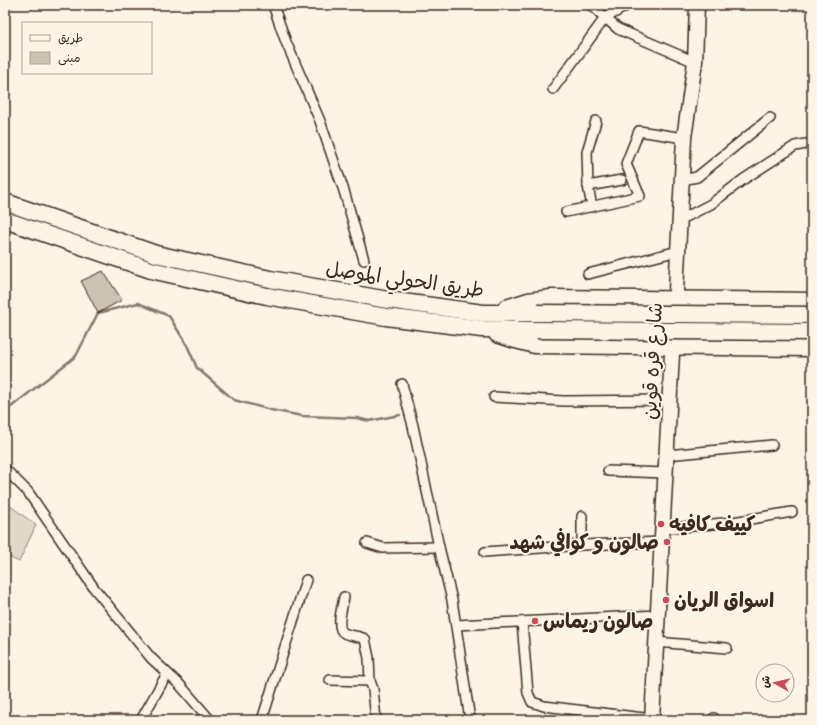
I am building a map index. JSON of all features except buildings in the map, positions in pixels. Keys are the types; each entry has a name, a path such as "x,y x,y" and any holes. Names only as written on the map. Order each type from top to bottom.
{"highway":[{"name":"طريق الحولي الموصل","path":"5,202 156,254 270,279 388,300 483,313 812,315"},
{"name":"طريق الحولي الموصل","path":"5,220 151,270 267,296 386,317 482,329 812,332"},
{"path":"483,313 528,301 551,298 812,301"},
{"path":"482,329 535,345 812,348"}],"main road":[{"name":"شارع قره قوين","path":"652,719 684,138 695,62 697,5"}],"street":[{"path":"273,5 286,42 320,121 344,190 364,260"},
{"path":"590,5 618,29 695,62"},
{"path":"553,89 605,18 628,5"},
{"path":"682,180 697,177 770,118"},
{"path":"592,207 588,186 587,152 596,121"},
{"path":"566,212 640,196 626,164 639,131 684,138"},
{"path":"680,220 711,204 744,179 794,146 806,144 812,146"},
{"path":"588,186 622,180"},
{"path":"588,274 678,251"},
{"path":"402,384 414,426 439,547 452,600 470,720"},
{"path":"494,397 564,401 670,400"},
{"path":"667,455 772,445"},
{"path":"5,469 28,492 94,588 151,658 180,685 210,720"},
{"path":"608,471 666,473"},
{"path":"485,552 582,545 662,536 792,512"},
{"path":"582,516 582,545"},
{"path":"367,543 383,548 439,547"},
{"path":"262,720 306,580"},
{"path":"344,597 339,622 340,628 343,632 366,640 376,720"},
{"path":"456,625 658,615"},
{"path":"522,622 528,693 532,702 544,706 652,719"},
{"path":"656,642 727,648"},
{"path":"141,720 167,674"},
{"path":"330,680 370,681"},
{"path":"198,720 203,712"}],"shaded area":[{"path":"5,502 36,525 19,562 5,555"}],"waterway":[{"path":"5,409 11,407 76,356 98,313 138,303 169,316 187,345 197,368 234,400 271,410 302,416 357,418 369,421 400,415"}],"place":[{"name":"كييف كافيه","path":"661,524"},
{"name":"صالون و كوافي شهد","path":"667,542"},
{"name":"اسواق الريان","path":"666,600"},
{"name":"صالون ريماس","path":"535,621"}]}
